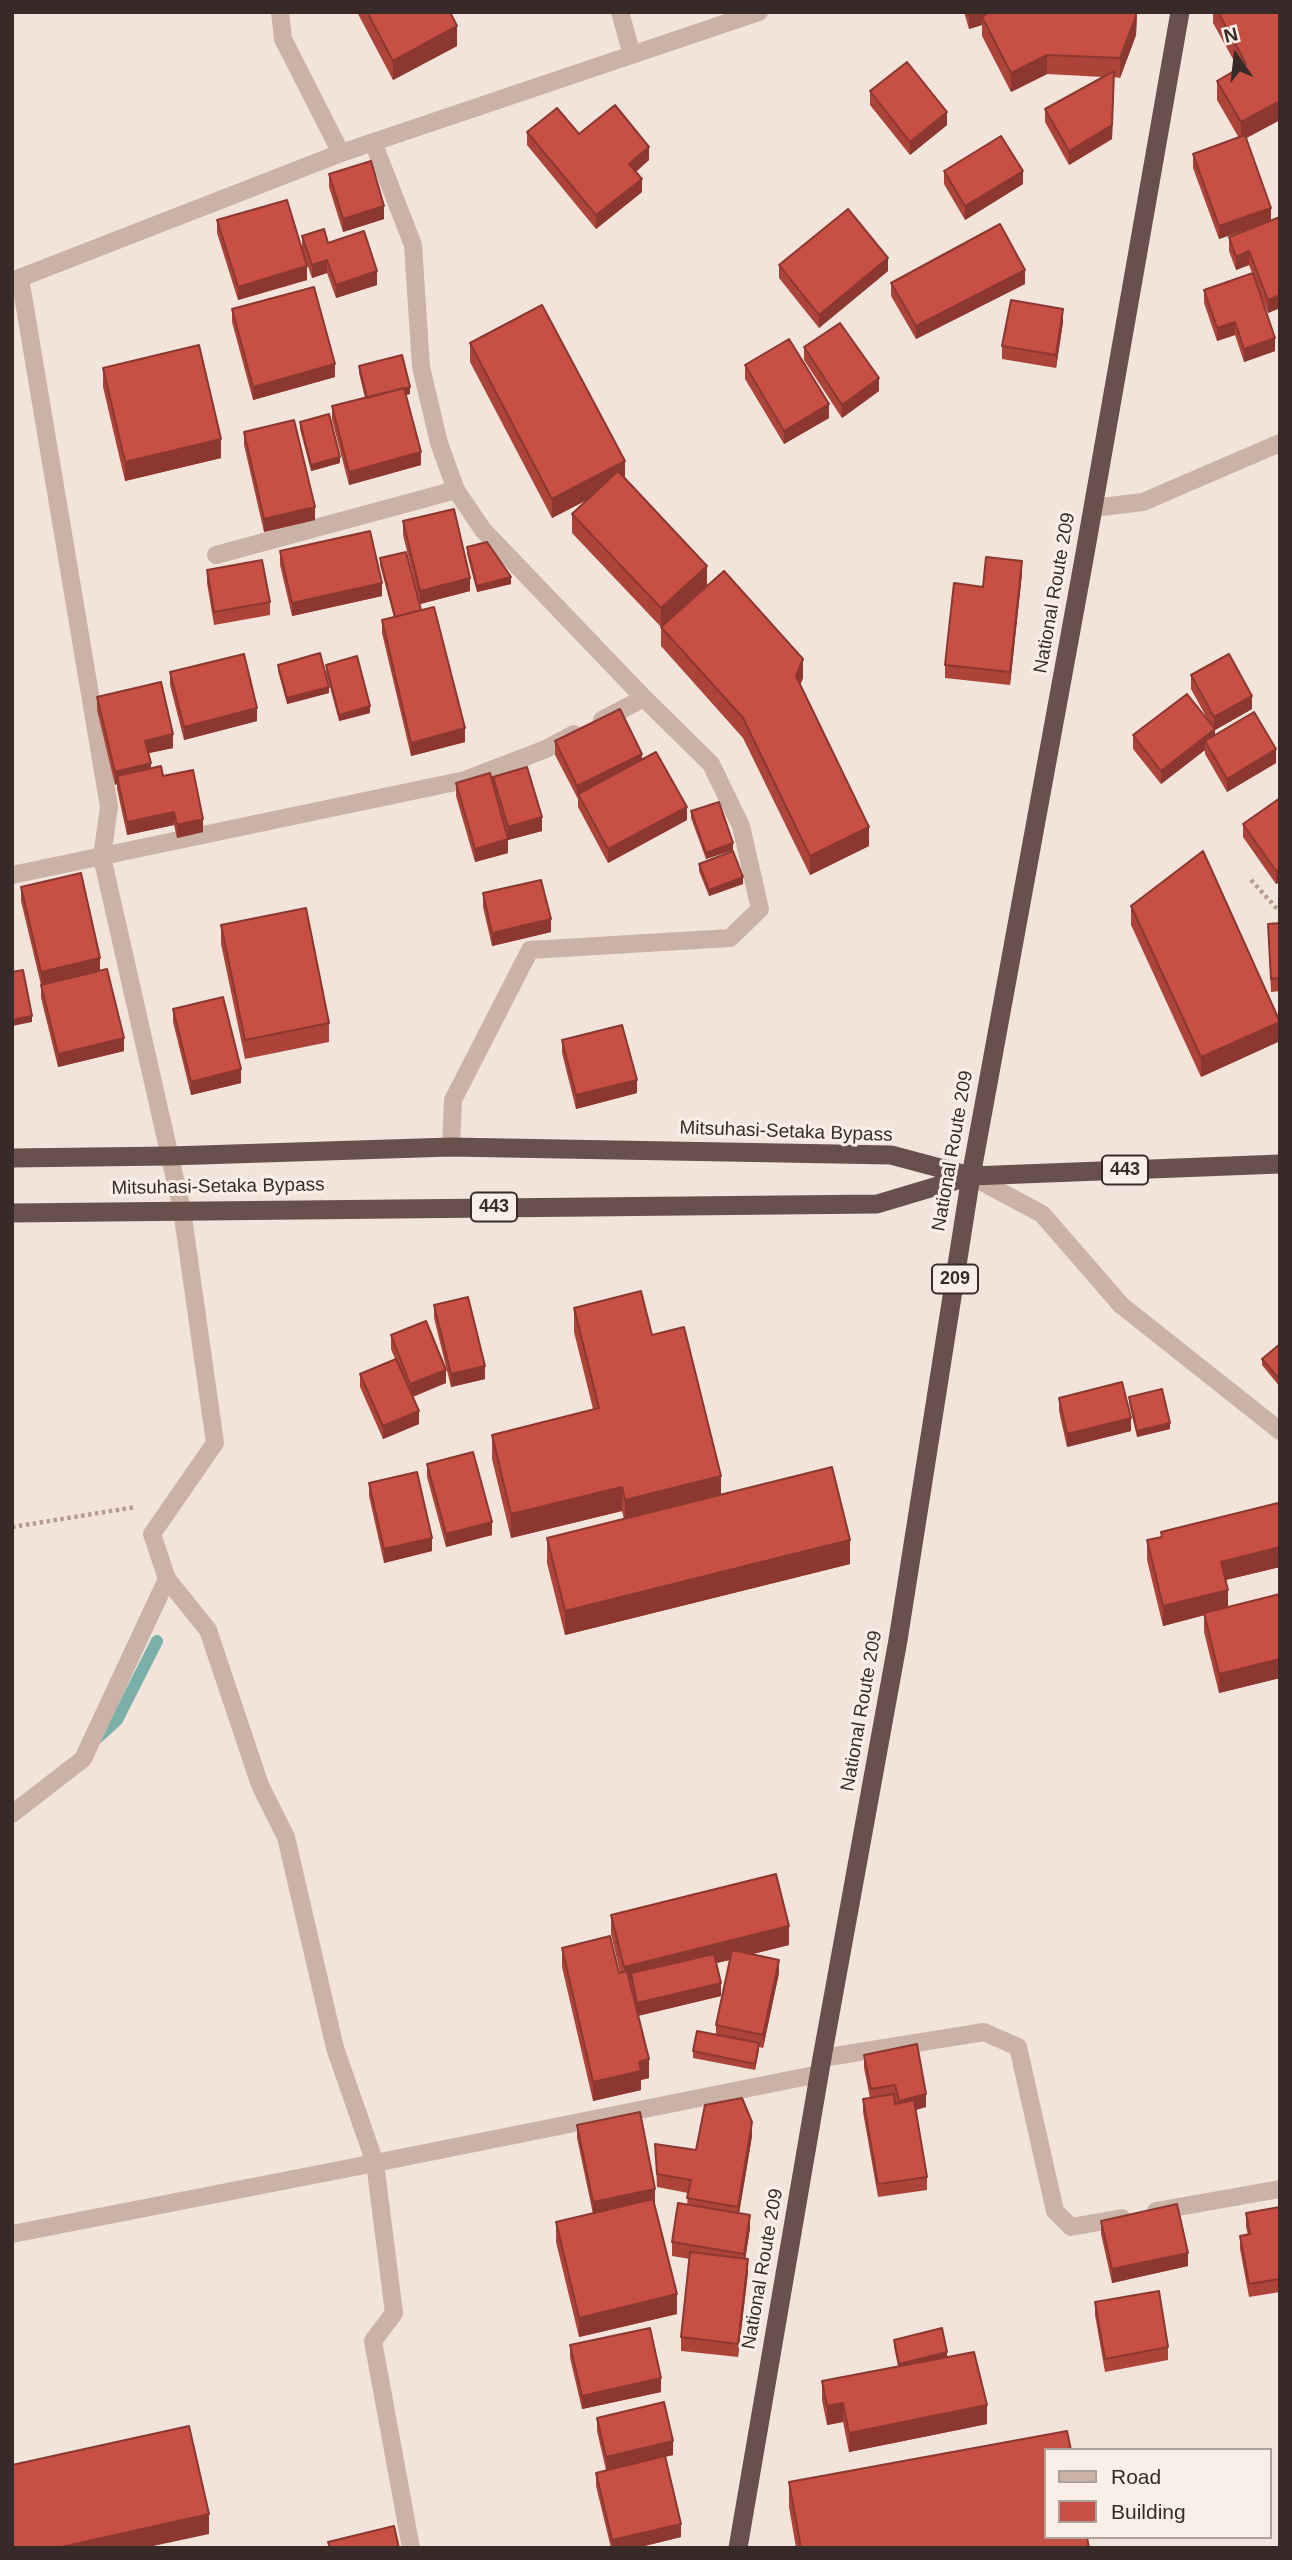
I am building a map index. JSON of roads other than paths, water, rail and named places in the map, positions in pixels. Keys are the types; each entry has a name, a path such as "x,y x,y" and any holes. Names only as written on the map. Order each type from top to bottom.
{"highway":[{"name":"National Route 209","path":"738,2548 898,1640 971,1176 1180,12"},
{"name":"Mitsuhasi-Setaka Bypass","path":"12,1157 170,1156 451,1147 891,1155 971,1176"},
{"name":"443","path":"971,1176 1280,1164"},
{"name":"Mitsuhasi-Setaka Bypass","path":"12,1213 877,1204 971,1176"}],"street":[{"path":"280,12 283,39 341,153"},
{"path":"620,12 632,55"},
{"path":"411,2548 373,2341 394,2313 375,2163 335,2048 286,1837 260,1785 208,1630 167,1578 152,1534 215,1443 182,1210 102,857 109,807 16,280 341,153 759,12"},
{"path":"373,142 413,245 421,367 439,443 456,490 483,530 711,764 741,827 760,909 730,938 530,950 453,1100 451,1147"},
{"path":"1093,508 1143,502 1280,443"},
{"path":"216,555 456,490"},
{"path":"12,875 466,780 546,749 644,698"},
{"path":"971,1176 1042,1214 1121,1305 1280,1431"},
{"path":"12,1814 83,1759 167,1578"},
{"path":"12,2234 375,2163 984,2032 1018,2047 1055,2211 1070,2227 1280,2189"}],"waterway":[{"path":"95,1740 117,1720 157,1641"}]}
